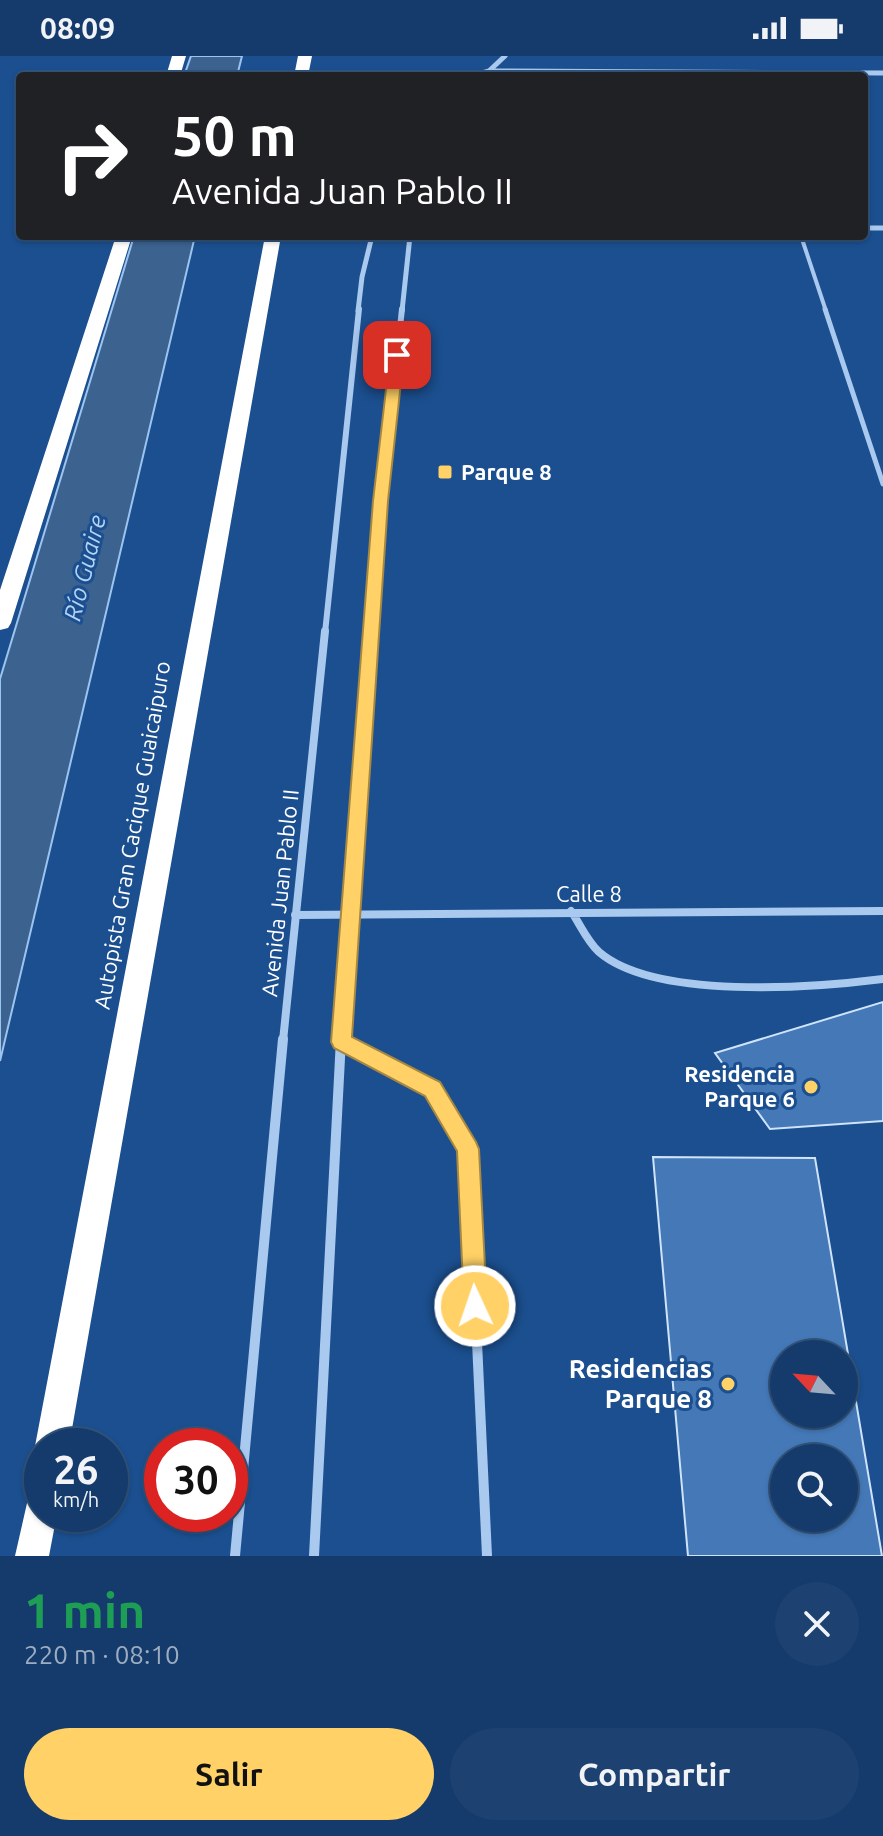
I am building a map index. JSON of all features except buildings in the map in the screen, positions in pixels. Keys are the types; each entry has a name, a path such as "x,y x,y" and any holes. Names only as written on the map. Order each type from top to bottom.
{"highway":[{"path":"0,623 123,240"},
{"name":"Autopista Gran Cacique Guaicaipuro","path":"55,1428 272,240"},
{"path":"32,1556 36,1532"}],"street":[{"path":"492,72 505,56"},
{"name":"Avenida Juan Pablo II","path":"235,1556 295,915 360,292 371,240"},
{"path":"314,1556 349,914 381,501 410,240"},
{"path":"571,911 599,953 629,972 701,985 849,984 883,979"},
{"name":"Calle 8","path":"295,915 883,911"},
{"path":"341,1042 433,1089 468,1149 487,1556"}],"lane":[{"path":"802,240 883,484"}],"water":[{"path":"191,56 242,56 238,72 185,72"},
{"name":"Río Guaire","path":"133,240 194,240 0,1061 0,679"}],"place":[{"name":"Parque 8","path":"445,472"},
{"name":"Residencia Parque 6","path":"811,1087"},
{"name":"Residencias Parque 8","path":"728,1384"}],"route":[{"path":"397,355 381,501 341,1042 433,1089 468,1149 475,1306"}]}
